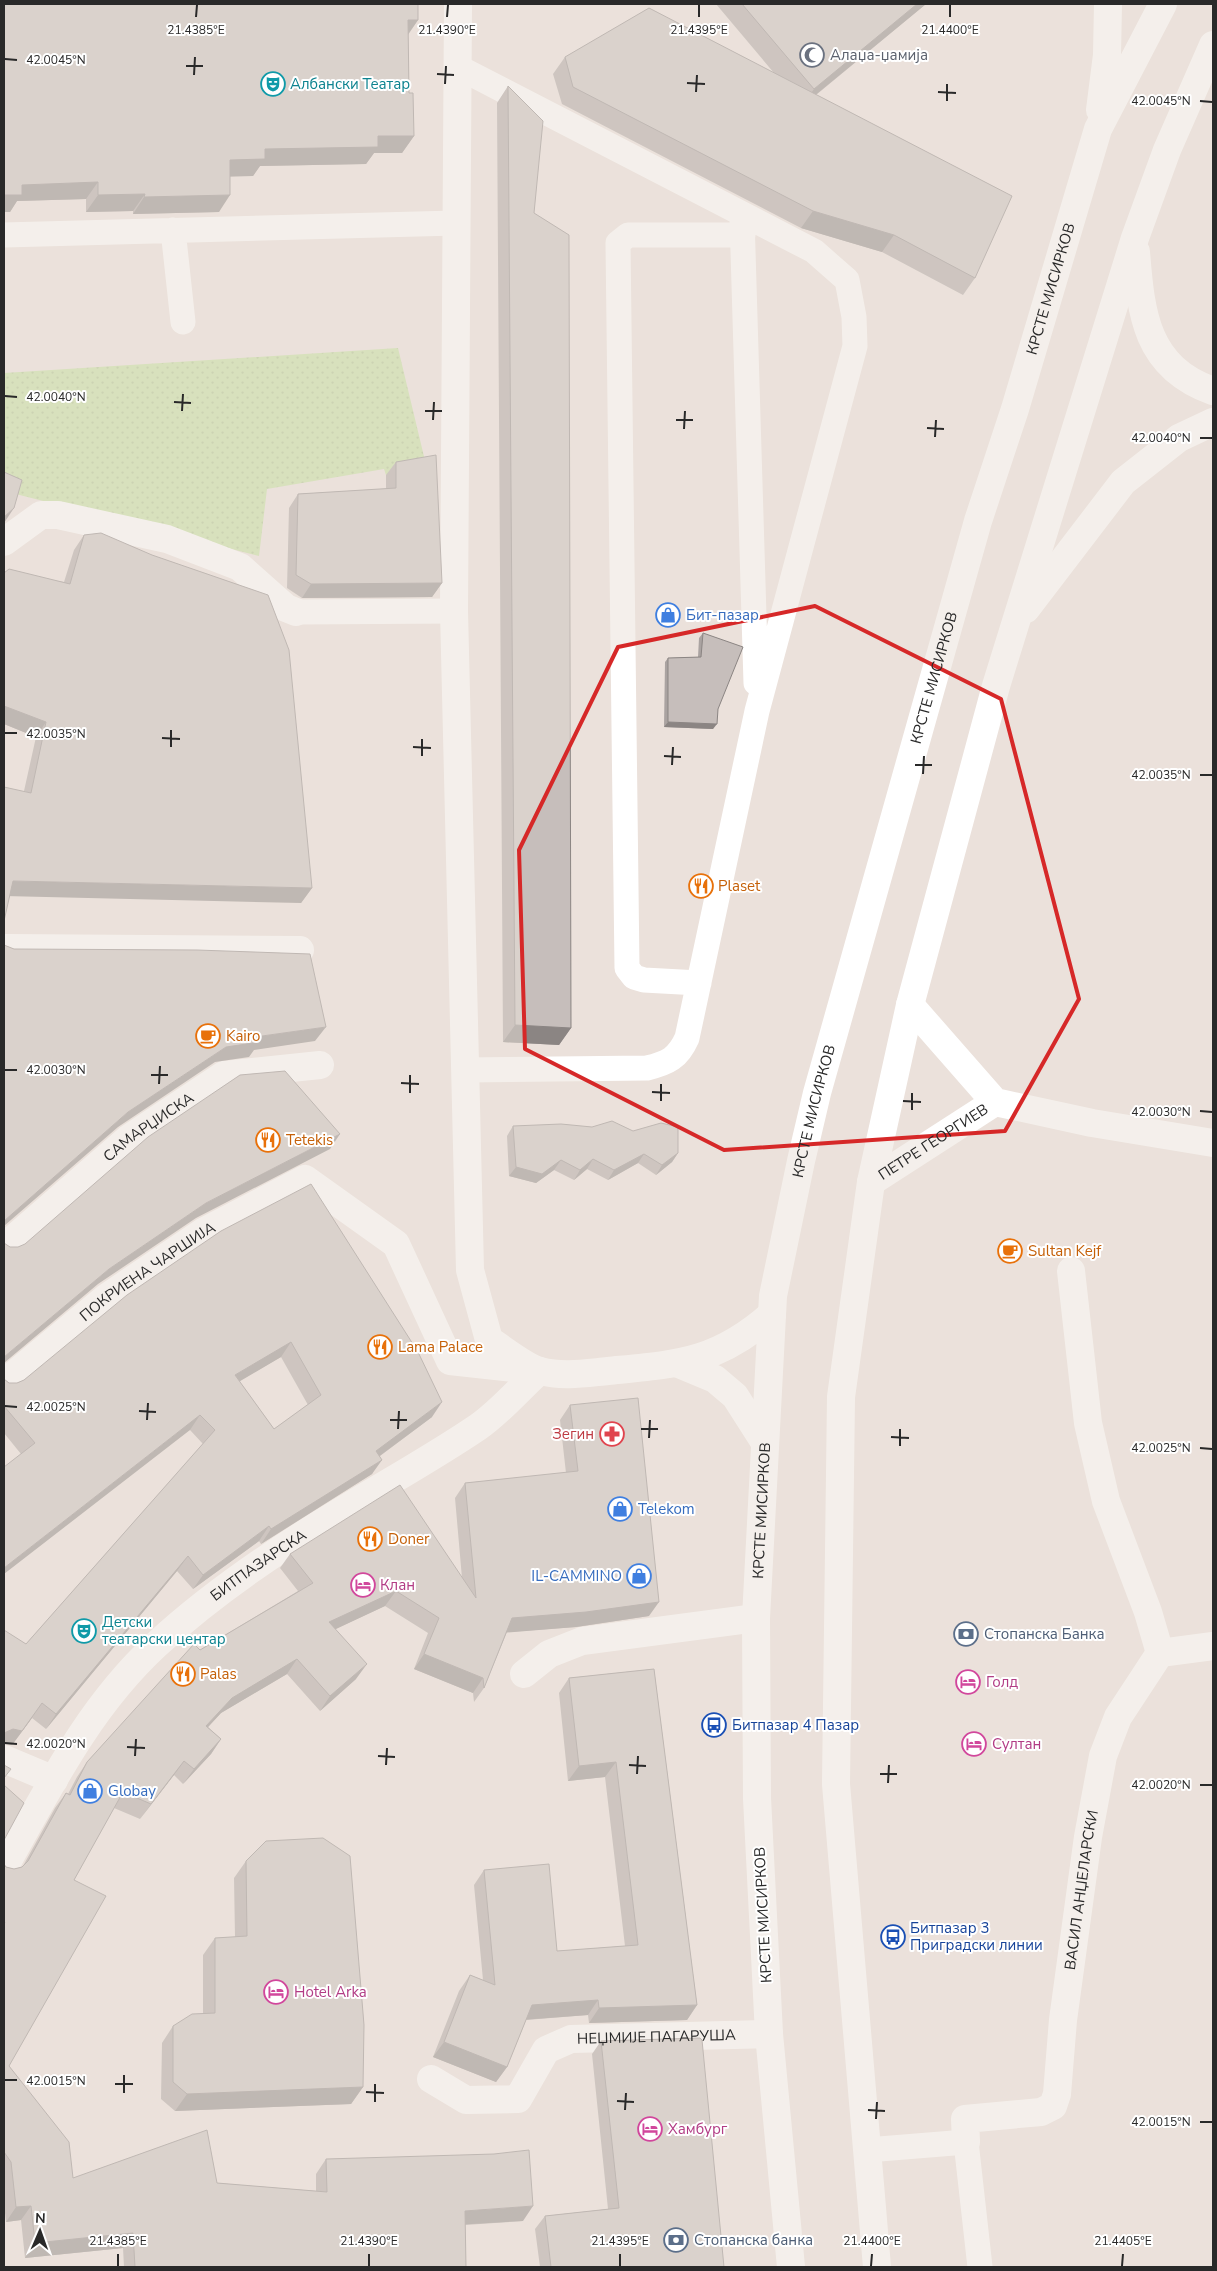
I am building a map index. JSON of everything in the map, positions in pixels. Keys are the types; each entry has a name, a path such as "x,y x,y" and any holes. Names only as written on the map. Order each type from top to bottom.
{"street":[{"path":"458,4 454,611 470,1270 489,1340 539,1371 566,1375 679,1364 727,1347 750,1334 772,1314"},
{"path":"1098,128 1107,55 1108,4"},
{"name":"КРСТЕ МИСИРКОВ","path":"791,2267 769,2034 757,1798 756,1618 774,1296 799,1170 817,1093 978,521 1015,408 1098,128 1163,4"},
{"path":"877,2267 836,1784 841,1396 871,1182 910,1005 996,686 1135,238 1167,150 1213,45"},
{"path":"1135,238 1140,300 1148,330 1156,349 1170,366 1193,384 1213,391"},
{"path":"1016,622 1123,482 1179,438 1213,422"},
{"path":"4,542 41,515 58,514 167,539 240,567 286,608 296,612"},
{"path":"4,948 300,950"},
{"name":"ПЕТРЕ ГЕОРГИЕВ","path":"910,1005 995,1102 1092,1123 1213,1143"},
{"name":"САМАРЏИСКА","path":"4,1247 128,1139 224,1075 320,1065"},
{"name":"ПЕТРЕ ГЕОРГИЕВ","path":"871,1182 995,1102"},
{"name":"ПОКРИЕНА ЧАРШИЈА","path":"4,1383 107,1297 203,1232 305,1179 396,1244 450,1361 539,1371"},
{"path":"1071,1270 1088,1423 1106,1501 1148,1612 1160,1653 1213,1646"},
{"path":"679,1364 715,1379 735,1396 765,1443"},
{"name":"БИТПАЗАРСКА","path":"4,1868 69,1750 118,1685 155,1645 186,1619 258,1565 331,1517 480,1426 539,1371"},
{"path":"524,1674 549,1654 582,1641 756,1618"},
{"name":"ВАСИЛ АНЏЕЛАРСКИ","path":"966,2131 1041,2112 1053,2106 1088,1837 1103,1756 1118,1717 1160,1653"},
{"path":"4,1759 54,1780"},
{"name":"НЕЏМИЈЕ ПАГАРУША","path":"431,2079 466,2100 518,2099 546,2050 571,2039 769,2034"}],"lane":[{"path":"458,67 742,225 814,251 847,280 854,317 855,346 757,711 687,1038 680,1052 664,1064 647,1068 465,1070"},
{"path":"4,235 456,223"},
{"path":"742,225 757,711"},
{"path":"699,983 644,980 634,977 627,968 618,243 628,235 742,225"},
{"path":"173,230 183,322"},
{"path":"296,612 454,611"},
{"path":"867,2150 966,2131 980,2267"}],"highlighted area":[{"path":"815,606 1001,699 1079,999 1005,1131 724,1150 525,1049 519,850 618,647"}],"green space":[{"path":"398,348 427,469 386,475 384,469 267,489 259,556 4,491 4,373"}],"building":[{"path":"4,4 418,4 418,20 408,20 409,93 413,93 414,136 378,136 378,147 265,149 265,159 230,160 230,195 144,197 145,194 98,195 98,182 22,185 22,195 4,195"},
{"name":"Алаџа-џамија","path":"742,4 917,4 814,89"},
{"path":"649,8 1012,196 975,278 894,235 813,211 573,87 565,57"},
{"path":"508,86 543,121 534,213 569,235 571,1028 515,1025"},
{"path":"436,455 442,583 311,584 296,575 298,494 396,488 396,462"},
{"path":"4,472 22,480 14,508 4,517"},
{"path":"101,533 152,555 268,595 289,650 312,888 13,881 4,921 4,787 31,793 46,722 4,706 4,573 9,569 70,584 84,535"},
{"path":"703,633 743,647 718,709 717,724 668,722 668,658 701,657"},
{"path":"4,945 14,949 197,950 310,954 326,1027 255,1037 260,1042 226,1047 128,1112 4,1221"},
{"path":"285,1071 340,1134 206,1203 109,1269 4,1357 4,1243 10,1247 18,1247 25,1244 148,1137 240,1075"},
{"path":"612,1121 633,1131 661,1123 678,1127 678,1153 662,1165 644,1154 614,1170 593,1159 580,1170 561,1160 542,1174 516,1167 513,1126 561,1124 592,1127"},
{"path":"311,1184 418,1352 442,1402 376,1451 382,1460 271,1529 269,1526 203,1575 188,1556 56,1714 42,1703 22,1731 13,1729 4,1733 4,1630 26,1644 215,1430 200,1415 4,1568 4,1467 35,1443 4,1406 4,1379 9,1383 17,1383 24,1380 127,1295 221,1231","holes":["291,1342 321,1395 274,1429 235,1375"]},
{"path":"638,1398 659,1602 586,1612 512,1618 484,1688 483,1678 424,1654 439,1618 396,1591 329,1622 367,1664 330,1696 297,1659 232,1698 206,1726 221,1739 194,1769 184,1761 151,1804 123,1792 74,1880 106,1896 9,2066 69,2142 73,2178 207,2130 217,2183 327,2192 326,2159 494,2154 529,2150 533,2206 465,2211 466,2267 135,2267 133,2233 35,2243 31,2206 16,2207 11,2162 4,2152 4,1864 6,1867 14,1869 22,1867 28,1861 66,1793 70,1795 87,1762 194,1644 200,1650 313,1583 290,1554 400,1485 476,1598 465,1483 578,1471 570,1405"},
{"path":"654,1669 697,2005 599,2008 598,2000 532,2005 507,2067 444,2042 470,1975 495,1985 484,1870 549,1864 557,1951 638,1945 616,1762 579,1766 569,1678"},
{"path":"4,1765 11,1769 4,1778"},
{"path":"4,1785 24,1803 4,1840"},
{"name":"Hotel Arka","path":"323,1838 350,1856 364,2025 363,2087 187,2094 173,2082 173,2026 192,2014 215,2013 215,1938 247,1936 246,1861 266,1841"},
{"path":"700,2038 702,2040 724,2267 551,2267 545,2216 619,2208 601,2041"}],"place":[{"name":"Алаџа-џамија","path":"812,55"},
{"name":"Албански Театар","path":"273,84"},
{"name":"Бит-пазар","path":"668,615"},
{"name":"Plaset","path":"701,886"},
{"name":"Kairo","path":"208,1036"},
{"name":"Tetekis","path":"268,1140"},
{"name":"Sultan Kejf","path":"1010,1251"},
{"name":"Lama Palace","path":"380,1347"},
{"name":"Зегин","path":"612,1434"},
{"name":"Telekom","path":"620,1509"},
{"name":"Doner","path":"370,1539"},
{"name":"IL-CAMMINO","path":"639,1576"},
{"name":"Клан","path":"363,1585"},
{"name":"Детски театарски центар","path":"84,1631"},
{"name":"Стопанска Банка","path":"966,1634"},
{"name":"Palas","path":"183,1674"},
{"name":"Голд","path":"968,1682"},
{"name":"Битпазар 4 Пазар","path":"714,1725"},
{"name":"Султан","path":"974,1744"},
{"name":"Globay","path":"90,1791"},
{"name":"Битпазар 3 Приградски линии","path":"893,1937"},
{"name":"Hotel Arka","path":"276,1992"},
{"name":"Хамбург","path":"650,2129"},
{"name":"Стопанска банка","path":"676,2240"}]}
